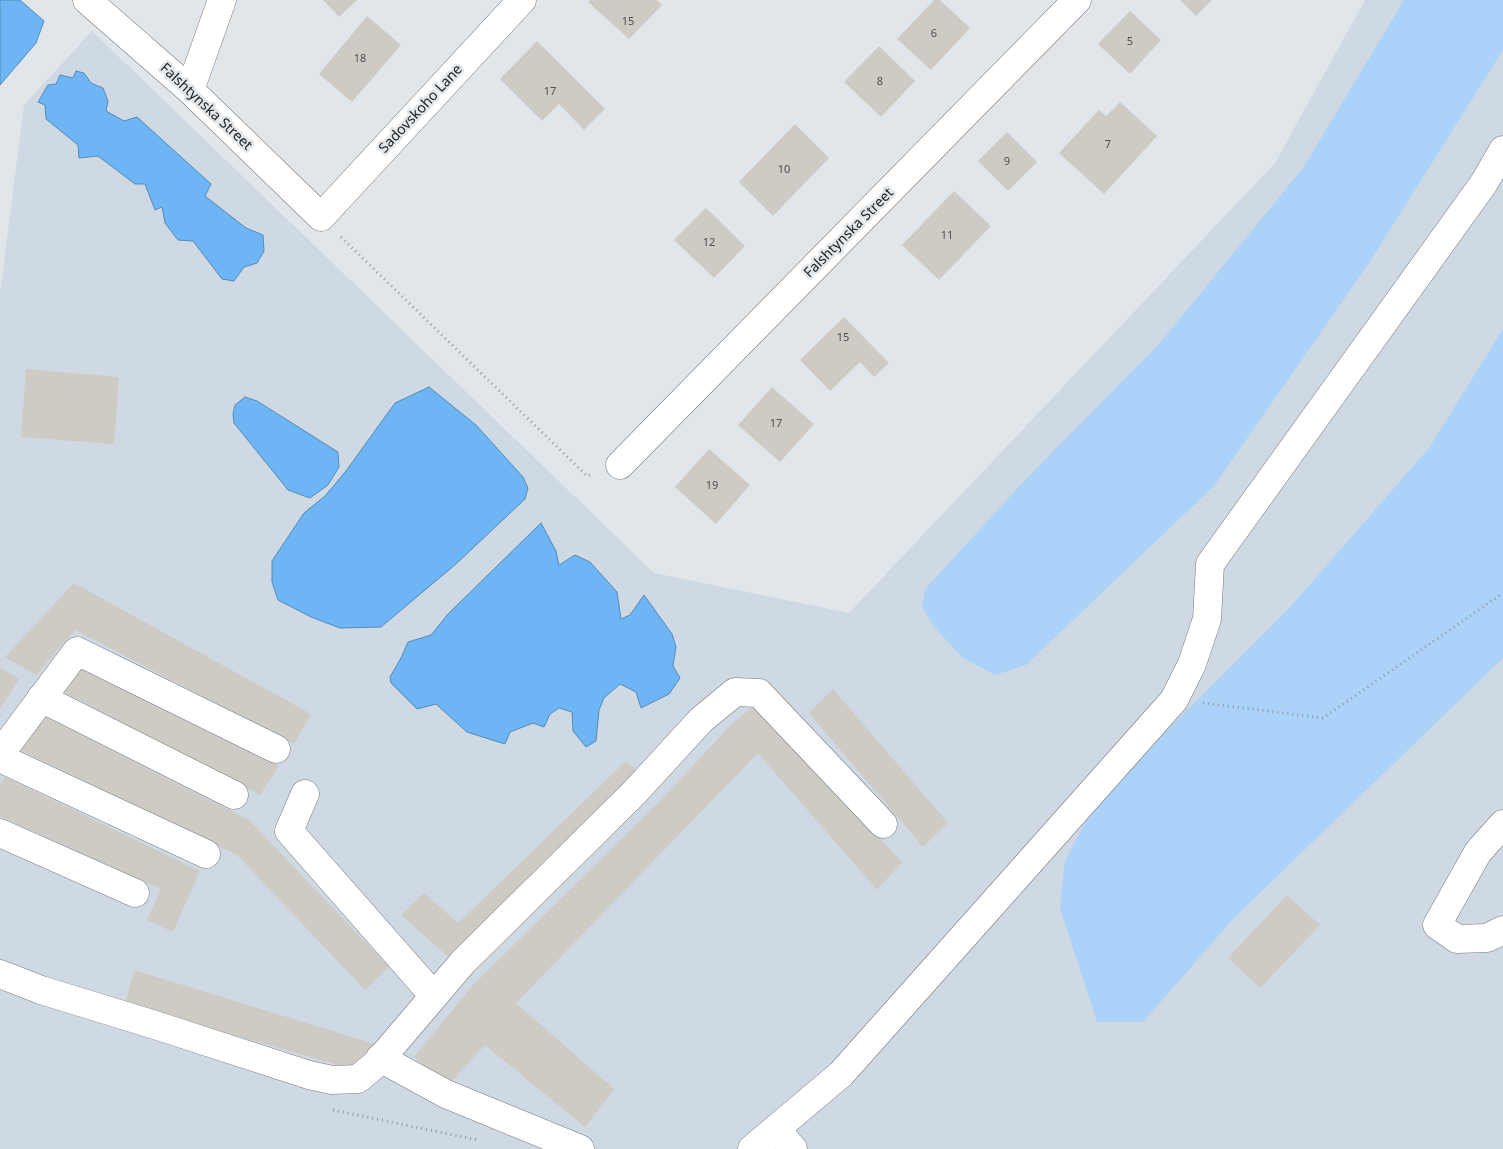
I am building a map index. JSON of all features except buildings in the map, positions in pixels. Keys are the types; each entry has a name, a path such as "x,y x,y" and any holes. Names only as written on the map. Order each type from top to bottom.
{"street":[{"name":"Falshtynska Street","path":"87,0 190,90 321,217"},
{"path":"190,90 222,0"},
{"name":"Sadovskoho Lane","path":"321,217 522,0"},
{"name":"Falshtynska Street","path":"620,465 1077,0"},
{"path":"752,1149 785,1139 1174,700 1192,664 1207,619 1210,564 1484,183 1503,150"},
{"path":"0,754 77,651 276,748"},
{"path":"0,974 41,990 309,1075 332,1080 358,1079 380,1058 464,962 634,793 701,720 735,692 759,693 883,824"},
{"path":"41,698 234,795"},
{"path":"0,758 206,854"},
{"path":"305,794 289,831 434,996"},
{"path":"1503,824 1478,852 1437,925 1457,938 1487,938 1503,930"},
{"path":"0,833 136,893"},
{"path":"380,1058 446,1094 580,1149"}],"path":[{"path":"321,217 587,476 620,465"},
{"path":"1174,700 1323,718 1503,593"}],"shaded area":[{"path":"0,0 20,0 44,21 36,43 0,85"},
{"path":"1365,0 1503,0 1503,1149 0,1149 0,294 24,105 92,31 654,573 849,613 1275,163"},
{"path":"1404,0 1503,0 1503,50 1369,263 1214,486 1026,665 995,675 963,658 935,628 922,607 926,588 1027,478 1160,343 1303,168"},
{"path":"76,71 84,73 91,83 103,88 108,101 106,111 124,121 137,117 211,184 205,196 246,228 263,235 264,251 257,263 244,267 234,281 222,279 193,241 178,240 165,223 162,207 155,210 145,184 135,184 98,156 79,158 78,145 46,119 45,105 38,102 48,85 56,84 60,75 73,78"},
{"path":"1503,329 1503,658 1233,919 1143,1022 1097,1022 1060,908 1065,861 1096,802 1291,606 1429,448"},
{"path":"429,387 476,425 523,477 528,488 525,499 456,564 381,627 340,628 311,617 278,600 272,582 272,561 304,513 325,496 346,471 395,403"},
{"path":"245,397 257,401 338,452 339,467 328,485 310,498 288,490 234,423 235,405"},
{"path":"541,523 556,551 559,565 575,555 590,562 617,592 621,619 630,615 644,595 672,634 676,647 673,666 680,678 669,694 641,708 636,692 620,684 604,698 599,710 596,741 586,747 573,731 572,712 559,708 550,714 544,727 533,723 510,732 505,744 467,732 436,704 417,709 391,683 390,677 408,642 431,635 448,614"}]}
